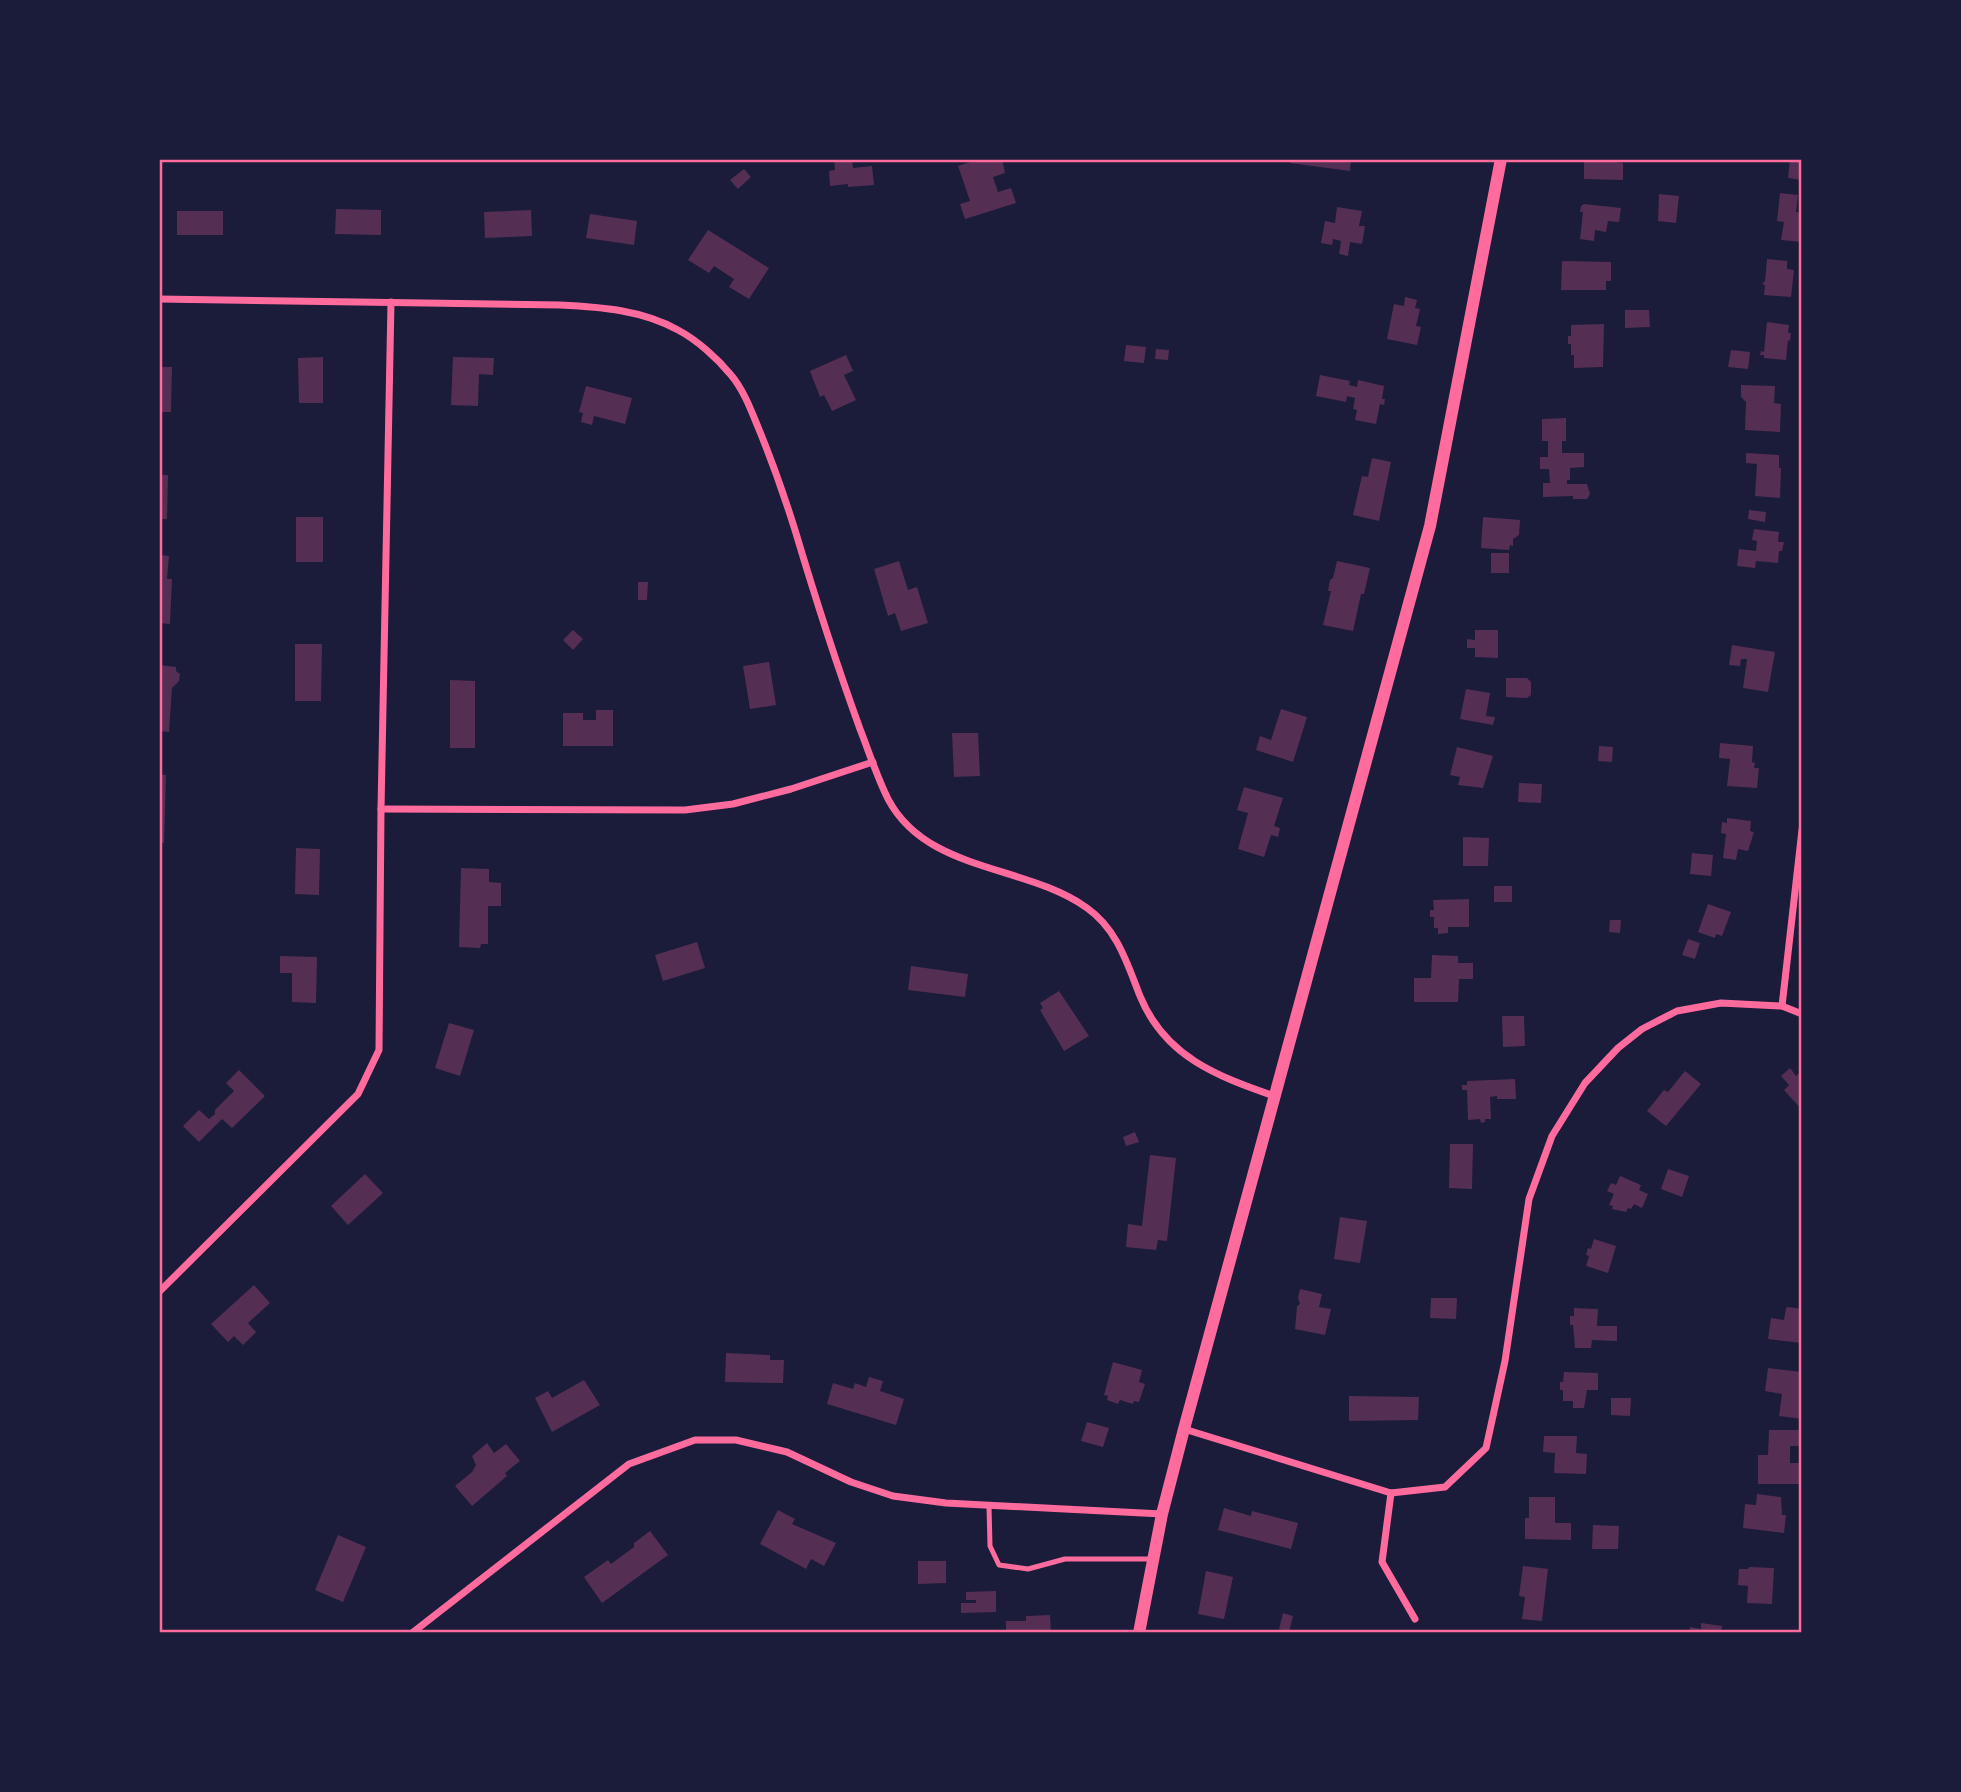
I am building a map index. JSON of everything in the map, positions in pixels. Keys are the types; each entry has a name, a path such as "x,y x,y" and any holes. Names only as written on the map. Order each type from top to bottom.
{"street":[{"path":"1139,1633 1162,1514 1184,1429 1430,526 1501,159"},
{"path":"159,299 608,307 644,316 679,330 706,350 733,376 751,411 780,481 832,654 889,800 905,825 937,848 991,869 1053,888 1088,908 1110,929 1141,999 1164,1036 1186,1057 1226,1079 1274,1096"},
{"path":"159,1292 358,1094 379,1050 391,302"},
{"path":"381,809 685,810 733,804 791,789 873,762"},
{"path":"1782,1006 1802,830"},
{"path":"1184,1429 1391,1493 1445,1487 1486,1448 1505,1361 1528,1199 1552,1136 1585,1083 1642,1029 1677,1011 1721,1003 1782,1006 1802,1014"},
{"path":"412,1633 629,1464 695,1440 736,1440 787,1452 851,1482 893,1496 989,1506 1162,1514"},
{"path":"1391,1493 1382,1562 1415,1619"}],"lane":[{"path":"989,1506 990,1546 999,1565 1028,1569 1065,1559 1153,1559"}],"building":[{"path":"834,159 852,159 853,168 872,166 874,185 830,186 829,171 835,170"},
{"path":"979,159 1002,159 1005,173 993,177 998,192 1011,188 1016,203 965,219 960,204 970,201 958,166"},
{"path":"1290,159 1351,159 1350,171 1290,163"},
{"path":"1584,159 1616,159 1616,162 1623,163 1623,180 1584,179"},
{"path":"1790,159 1802,159 1802,180 1788,178"},
{"path":"744,169 751,177 738,189 730,180"},
{"path":"1780,193 1798,195 1796,212 1802,213 1802,242 1781,240 1784,222 1777,221"},
{"path":"1659,194 1679,196 1676,223 1658,221"},
{"path":"1584,204 1621,208 1619,222 1608,221 1606,232 1595,230 1594,241 1580,239 1583,212 1580,212"},
{"path":"1337,207 1362,211 1359,226 1365,226 1362,244 1350,242 1348,256 1339,254 1341,241 1333,239 1332,245 1321,243 1325,221 1335,223"},
{"path":"336,209 381,210 381,235 335,234"},
{"path":"531,210 532,236 485,238 484,212"},
{"path":"177,211 223,211 223,235 177,235"},
{"path":"590,214 637,221 634,245 586,238"},
{"path":"708,230 769,268 749,299 729,287 734,279 714,266 709,273 688,260"},
{"path":"1767,259 1787,261 1787,269 1794,270 1791,297 1764,295 1765,285 1762,284 1765,281"},
{"path":"1562,261 1611,262 1611,281 1606,281 1606,290 1561,290"},
{"path":"1405,297 1417,300 1415,308 1420,309 1416,326 1421,327 1417,345 1387,339 1394,304 1404,306"},
{"path":"1625,310 1649,310 1650,327 1625,328"},
{"path":"1767,322 1789,325 1788,333 1791,333 1786,360 1764,358 1764,355 1760,355 1761,351 1764,352"},
{"path":"1604,324 1603,367 1574,368 1574,355 1571,355 1571,344 1568,344 1571,325"},
{"path":"1126,345 1146,347 1144,363 1124,361"},
{"path":"1156,349 1169,350 1168,360 1155,359"},
{"path":"1731,350 1750,352 1748,369 1728,367"},
{"path":"846,355 853,371 844,375 856,400 832,411 824,395 820,397 810,371"},
{"path":"323,357 323,403 299,403 298,358"},
{"path":"453,357 494,358 493,375 479,374 478,406 451,405"},
{"path":"159,367 172,367 171,412 159,412"},
{"path":"1320,375 1350,381 1349,385 1357,387 1358,380 1384,386 1384,405 1380,404 1376,424 1355,420 1355,398 1347,396 1346,402 1316,396"},
{"path":"1741,385 1775,386 1774,403 1781,404 1780,432 1745,430 1746,402 1741,397"},
{"path":"586,386 632,398 625,424 594,416 592,425 581,422 583,413 579,412"},
{"path":"1566,418 1566,441 1562,441 1562,453 1584,453 1584,467 1570,468 1570,480 1567,480 1567,484 1587,484 1590,494 1587,499 1573,499 1573,496 1543,497 1543,483 1550,483 1549,469 1540,469 1540,457 1548,457 1548,441 1542,441 1542,419"},
{"path":"1746,453 1779,455 1780,498 1755,496 1757,464 1746,463"},
{"path":"1372,458 1391,462 1379,521 1353,515 1362,476 1368,477"},
{"path":"159,475 168,475 167,519 159,519"},
{"path":"1749,510 1766,512 1765,522 1748,519"},
{"path":"296,517 323,517 323,562 296,562"},
{"path":"1483,517 1520,520 1519,535 1513,539 1513,546 1510,545 1509,550 1481,548"},
{"path":"1754,529 1779,532 1778,542 1784,542 1782,551 1779,551 1778,563 1756,561 1755,568 1737,566 1739,549 1756,551 1757,541 1752,540"},
{"path":"1491,553 1509,553 1509,573 1491,573"},
{"path":"159,555 169,556 167,579 172,579 170,624 159,623"},
{"path":"899,561 908,590 917,587 928,623 901,631 895,613 888,616 874,569"},
{"path":"1337,561 1370,568 1353,631 1323,625 1331,591 1328,591 1330,580 1333,578"},
{"path":"638,582 648,582 647,600 638,600"},
{"path":"573,630 583,639 573,650 563,640"},
{"path":"1475,630 1498,630 1498,658 1475,657 1475,648 1467,648 1467,639 1475,640"},
{"path":"295,644 322,644 321,701 295,701"},
{"path":"1732,645 1775,652 1768,692 1743,688 1747,659 1741,659 1740,666 1729,665"},
{"path":"769,662 776,705 750,709 743,666"},
{"path":"159,665 176,667 180,674 179,681 172,688 169,732 159,731"},
{"path":"1506,678 1527,678 1531,682 1531,695 1527,698 1506,697"},
{"path":"450,680 475,681 475,748 450,748"},
{"path":"1466,689 1490,693 1486,716 1495,717 1493,725 1460,719"},
{"path":"1281,709 1307,717 1293,762 1256,750 1260,736 1271,740"},
{"path":"596,710 613,710 613,746 563,746 563,713 583,713 583,720 596,720"},
{"path":"952,733 978,733 980,776 954,777"},
{"path":"1720,743 1753,746 1752,762 1755,763 1754,768 1759,768 1757,788 1727,786 1730,759 1719,758"},
{"path":"1599,746 1613,747 1612,762 1598,761"},
{"path":"1457,747 1493,756 1483,788 1458,785 1460,777 1450,775"},
{"path":"159,774 166,775 164,843 159,843"},
{"path":"1519,783 1542,784 1541,803 1518,802"},
{"path":"1244,787 1283,798 1274,826 1280,828 1278,837 1271,835 1264,857 1238,849 1248,813 1237,810"},
{"path":"1727,818 1751,821 1750,831 1754,832 1748,851 1738,849 1736,860 1723,858 1726,834 1721,833 1722,822 1727,823"},
{"path":"1463,837 1489,838 1488,866 1463,866"},
{"path":"296,848 320,849 319,895 295,894"},
{"path":"1692,853 1713,855 1711,876 1690,874"},
{"path":"461,868 489,869 489,882 501,883 501,906 488,906 488,944 481,944 480,948 459,947"},
{"path":"1494,886 1512,886 1512,902 1494,902"},
{"path":"1469,899 1469,927 1448,927 1448,933 1438,934 1438,928 1434,928 1434,917 1430,917 1430,910 1434,910 1433,900"},
{"path":"1708,904 1731,912 1722,936 1716,934 1715,938 1698,932"},
{"path":"1610,920 1621,920 1620,933 1609,932"},
{"path":"1688,939 1700,943 1695,959 1682,955"},
{"path":"697,942 705,968 663,981 655,955"},
{"path":"1432,955 1458,956 1458,963 1473,963 1473,979 1459,979 1458,1002 1414,1002 1414,978 1431,978"},
{"path":"280,956 317,957 316,1003 292,1002 292,973 280,973"},
{"path":"911,966 968,974 965,997 908,990"},
{"path":"1059,991 1089,1036 1064,1051 1040,1010 1043,1008 1040,1003"},
{"path":"1502,1016 1524,1016 1525,1046 1503,1047"},
{"path":"449,1023 474,1030 460,1076 435,1068"},
{"path":"1790,1068 1796,1076 1802,1071 1802,1110 1784,1090 1789,1085 1781,1076"},
{"path":"239,1070 265,1096 232,1128 222,1119 199,1142 183,1126 199,1110 209,1119 215,1114 215,1110 234,1091 226,1083"},
{"path":"1685,1071 1701,1084 1666,1126 1647,1111 1664,1090 1668,1092"},
{"path":"1515,1079 1516,1099 1490,1097 1491,1119 1485,1119 1485,1122 1481,1123 1480,1119 1468,1120 1467,1090 1462,1090 1462,1085 1467,1085 1467,1081"},
{"path":"1135,1132 1139,1142 1126,1146 1123,1137"},
{"path":"1450,1144 1473,1144 1472,1189 1449,1188"},
{"path":"1150,1155 1176,1158 1167,1241 1158,1240 1156,1250 1126,1247 1128,1224 1142,1226"},
{"path":"1668,1169 1689,1176 1682,1197 1661,1189"},
{"path":"365,1174 383,1193 348,1225 331,1206"},
{"path":"1620,1176 1641,1185 1639,1190 1648,1194 1642,1208 1634,1204 1626,1212 1612,1209 1613,1206 1609,1205 1614,1194 1607,1191 1611,1183 1616,1185"},
{"path":"1340,1217 1367,1221 1360,1263 1334,1259"},
{"path":"1594,1239 1616,1246 1608,1273 1586,1266 1588,1248 1591,1249"},
{"path":"254,1285 270,1303 248,1323 256,1332 243,1345 234,1336 228,1342 211,1324"},
{"path":"1300,1289 1322,1294 1319,1307 1331,1309 1325,1335 1295,1329"},
{"path":"1431,1298 1457,1298 1456,1319 1430,1318"},
{"path":"1788,1307 1802,1309 1802,1343 1768,1339 1771,1318 1784,1320"},
{"path":"1574,1308 1598,1309 1597,1326 1617,1326 1617,1341 1592,1340 1591,1348 1575,1348 1573,1325 1570,1325"},
{"path":"726,1353 770,1355 770,1360 784,1360 783,1383 725,1382"},
{"path":"1113,1362 1142,1370 1139,1382 1145,1384 1139,1402 1134,1401 1133,1404 1120,1400 1118,1404 1107,1400 1108,1396 1104,1395"},
{"path":"1768,1368 1802,1372 1802,1419 1779,1416 1782,1394 1765,1391"},
{"path":"1564,1372 1598,1373 1598,1390 1587,1390 1584,1408 1573,1408 1573,1401 1563,1401 1560,1382 1563,1382"},
{"path":"869,1377 883,1381 880,1391 904,1399 896,1425 827,1404 833,1383 853,1389 855,1383 866,1387"},
{"path":"584,1380 600,1405 552,1432 535,1398 548,1391 552,1398"},
{"path":"1349,1396 1419,1397 1418,1420 1349,1421"},
{"path":"1611,1398 1631,1398 1630,1416 1611,1415"},
{"path":"1087,1422 1109,1428 1103,1447 1081,1441"},
{"path":"1769,1430 1799,1430 1799,1446 1790,1446 1790,1463 1802,1463 1802,1484 1758,1484 1758,1455 1768,1455"},
{"path":"1544,1436 1577,1436 1576,1453 1587,1454 1586,1474 1554,1473 1555,1453 1543,1452"},
{"path":"487,1443 494,1453 506,1444 520,1461 472,1506 455,1486 472,1472 476,1465 472,1456"},
{"path":"1757,1494 1781,1497 1782,1515 1786,1515 1784,1533 1743,1528 1745,1504 1756,1505"},
{"path":"1529,1497 1555,1497 1555,1523 1571,1523 1571,1540 1525,1539"},
{"path":"1224,1508 1251,1516 1252,1511 1298,1523 1291,1549 1218,1530"},
{"path":"778,1510 795,1519 792,1524 836,1543 824,1566 811,1559 806,1569 760,1544"},
{"path":"1593,1525 1619,1526 1618,1549 1592,1549"},
{"path":"650,1531 668,1555 602,1603 584,1577 608,1560 611,1564"},
{"path":"338,1535 366,1547 343,1602 315,1590"},
{"path":"918,1561 946,1561 946,1583 918,1584"},
{"path":"1523,1566 1548,1569 1542,1621 1522,1619 1525,1597 1519,1596"},
{"path":"1774,1568 1772,1604 1747,1603 1748,1586 1738,1585 1739,1569"},
{"path":"1206,1571 1233,1577 1224,1619 1198,1614"},
{"path":"996,1591 996,1612 961,1613 961,1603 976,1603 976,1600 966,1600 966,1592"},
{"path":"1283,1613 1293,1616 1289,1632 1279,1629"},
{"path":"1050,1615 1051,1633 1006,1633 1006,1621 1026,1621 1026,1616"},
{"path":"1701,1623 1722,1626 1721,1633 1689,1633 1690,1627 1701,1629"}]}
